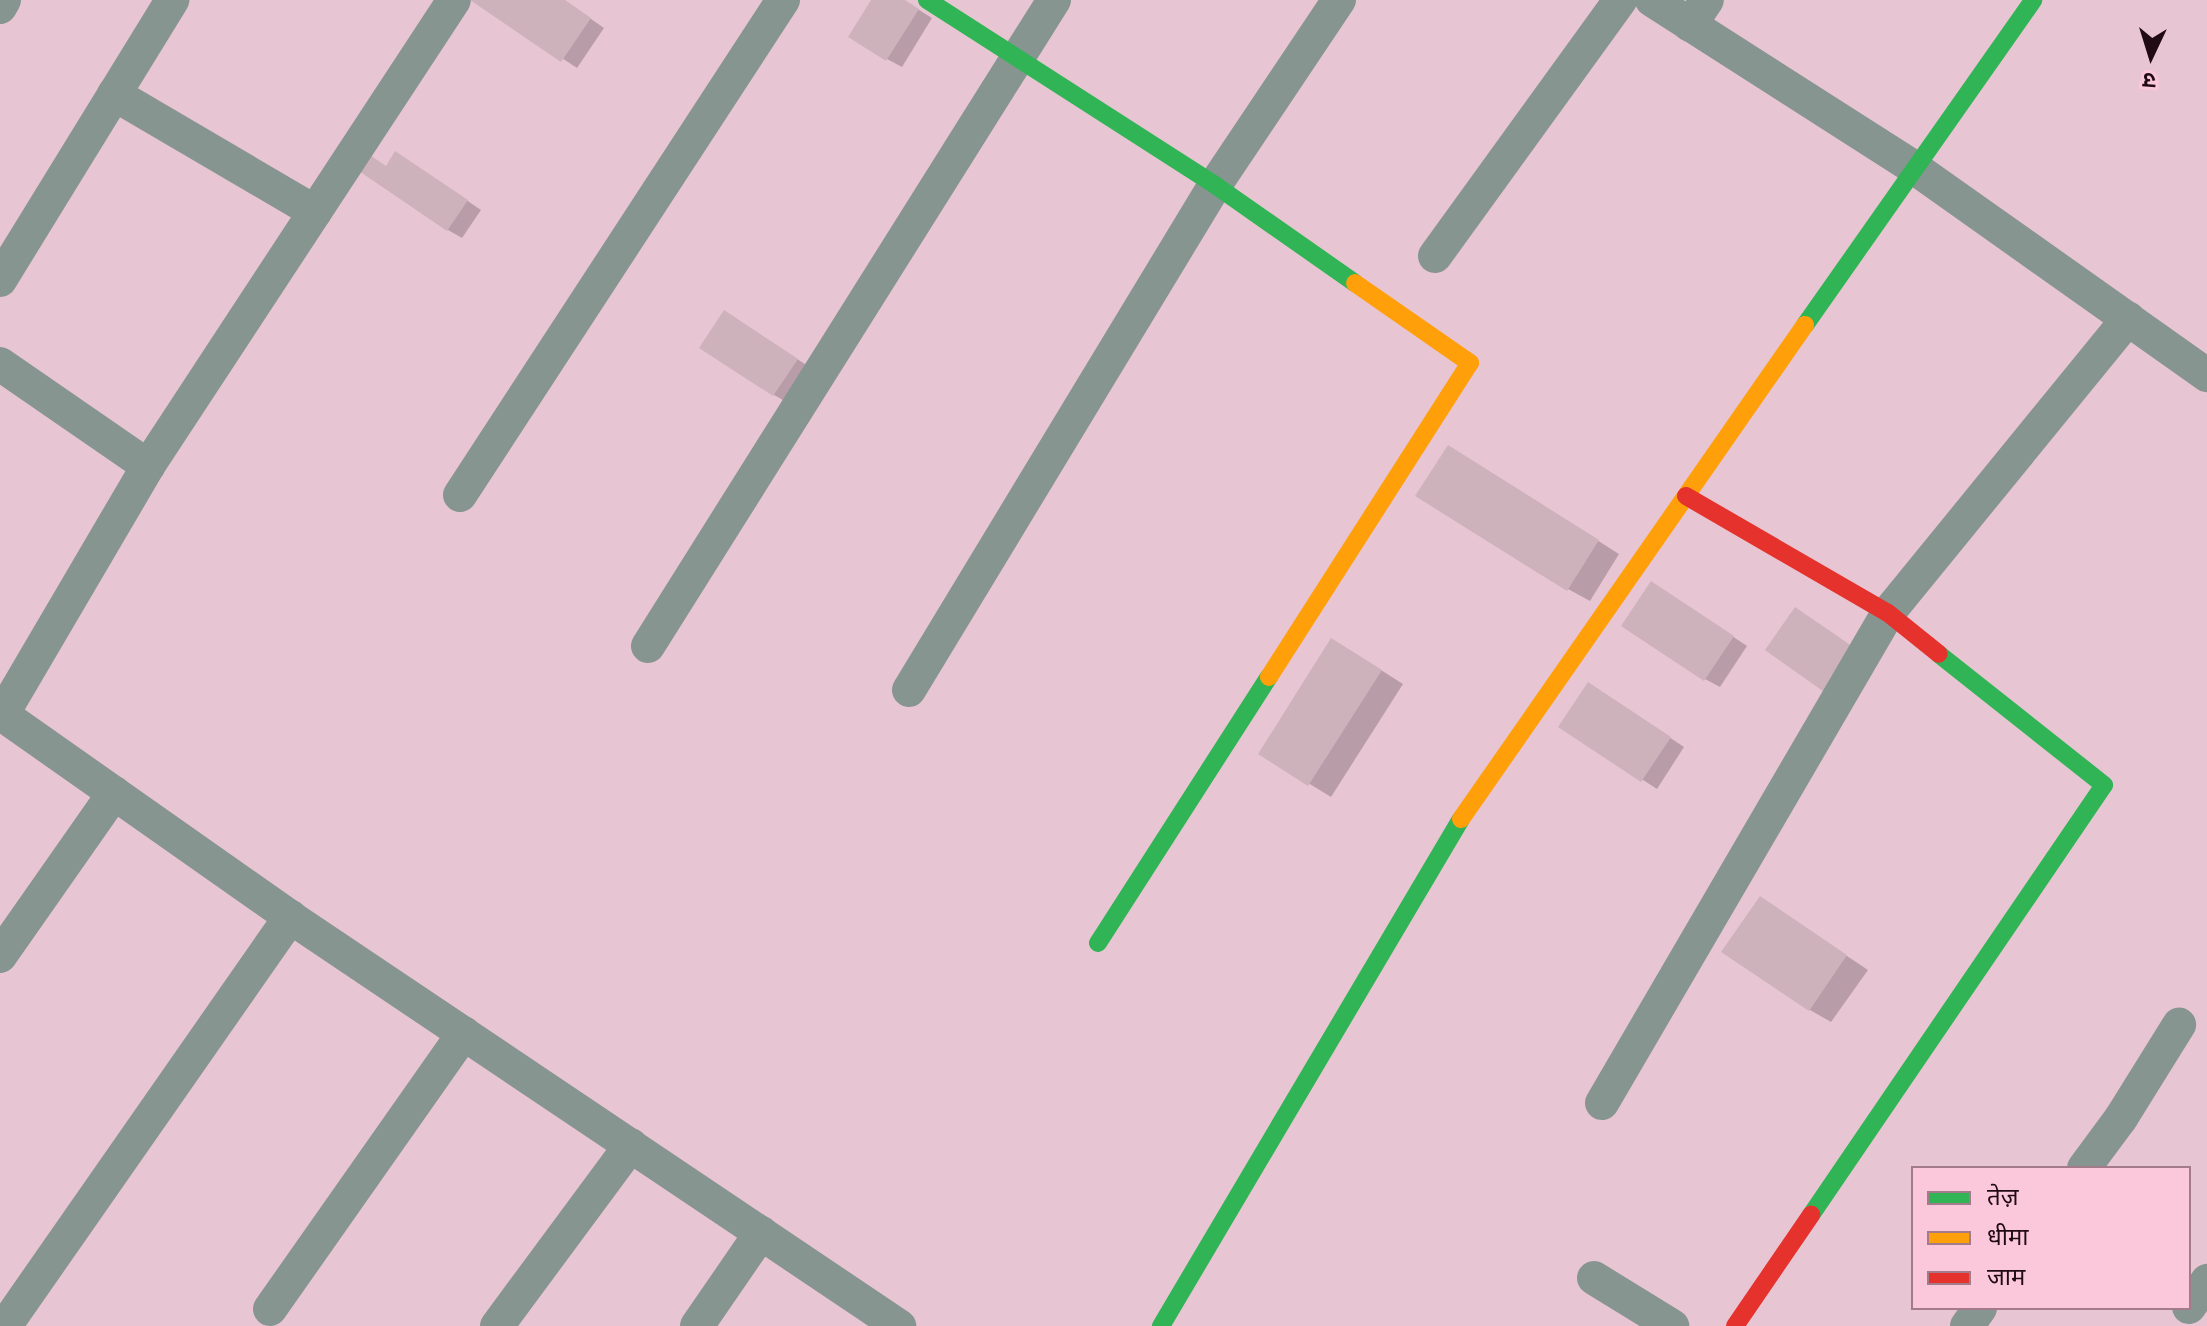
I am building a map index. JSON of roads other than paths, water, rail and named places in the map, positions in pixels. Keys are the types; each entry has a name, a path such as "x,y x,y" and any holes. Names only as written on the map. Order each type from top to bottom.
{"street":[{"path":"0,7 4,0"},
{"path":"0,280 172,0"},
{"path":"454,0 148,466 1,714 290,917 899,1326"},
{"path":"460,495 783,0"},
{"path":"927,0 1215,185 1470,363 1098,943"},
{"path":"648,646 1054,0"},
{"path":"909,690 1215,185 1339,0"},
{"path":"1435,256 1620,0"},
{"path":"1652,0 1698,12 2207,375"},
{"path":"1161,1326 1479,789 2033,0"},
{"path":"114,94 315,212"},
{"path":"1602,1103 1888,613 2128,319"},
{"path":"0,364 148,466"},
{"path":"1686,496 1888,613 2104,785 1735,1326"},
{"path":"0,956 114,793"},
{"path":"5,1326 290,917"},
{"path":"2085,1166 2121,1118 2179,1025"},
{"path":"270,1309 464,1033"},
{"path":"497,1326 631,1145"},
{"path":"697,1326 761,1233"},
{"path":"1594,1278 1672,1326"},
{"path":"2191,1303 2207,1281"}]}
